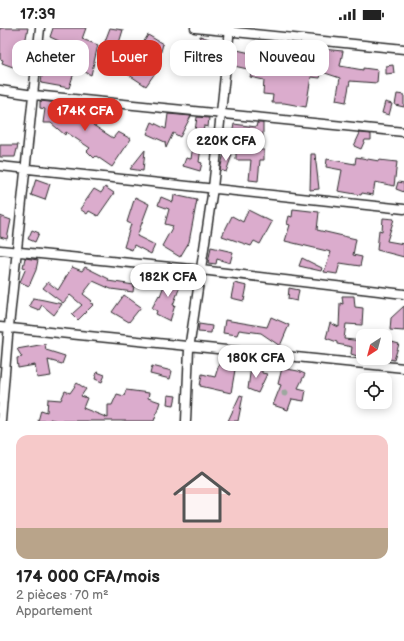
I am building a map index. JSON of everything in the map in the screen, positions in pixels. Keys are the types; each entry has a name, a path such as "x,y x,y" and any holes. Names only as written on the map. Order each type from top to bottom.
{"street":[{"path":"1,421 9,328 40,28"},
{"path":"195,28 229,30 404,49"},
{"path":"186,421 189,346 213,188 229,30"},
{"path":"0,90 34,95 221,112 404,132"},
{"path":"0,166 404,208"},
{"path":"0,250 201,270 404,294"},
{"path":"0,327 404,368"}],"building":[{"path":"0,28 28,28 26,40 12,40 12,67 2,63 3,60 0,59"},
{"path":"53,28 86,28 82,39 85,40 57,40 50,37"},
{"path":"110,28 123,30 120,40 105,40"},
{"path":"148,35 156,40 145,40"},
{"path":"200,36 209,39 209,40 199,40"},
{"path":"89,42 97,45 91,75 89,74"},
{"path":"237,50 245,52 245,68 237,67"},
{"path":"329,50 343,51 340,66 363,70 363,68 378,70 377,83 350,81 346,102 336,100 340,78 329,74"},
{"path":"393,65 394,73 386,74 386,66"},
{"path":"42,76 73,76 69,88 41,83"},
{"path":"131,76 153,76 146,86"},
{"path":"321,76 320,78 311,77 306,107 284,103 272,103 273,95 263,94 264,80 250,77"},
{"path":"397,94 404,95 404,107 395,105"},
{"path":"40,101 68,104 74,122 80,110 96,118 93,125 113,138 118,132 131,139 112,167 96,156 94,158 87,151 90,148 66,132 65,135 51,123 43,123 45,109 40,108"},
{"path":"385,102 392,104 389,115 382,113"},
{"path":"168,114 191,116 180,137 173,133 166,148 165,142 147,134 152,122 166,129"},
{"path":"197,117 209,118 208,127 204,126 199,162 202,163 200,171 183,166 186,158 191,159"},
{"path":"257,123 263,123 263,140 232,135 234,124 256,127"},
{"path":"360,133 371,134 371,140 365,140 361,149 354,146"},
{"path":"0,145 18,145 15,157 0,157"},
{"path":"145,150 143,171 130,169"},
{"path":"236,150 264,150 264,160 260,160 258,181 249,180 251,160 236,160"},
{"path":"224,153 232,155 226,172 220,170"},
{"path":"311,154 315,154 319,189 310,190"},
{"path":"356,157 397,162 394,186 375,182 373,195 362,193 361,195 338,191 342,170 326,167 327,159 355,164"},
{"path":"36,179 50,184 45,200 31,195"},
{"path":"398,182 404,183 404,192 396,189"},
{"path":"105,187 114,193 98,216 89,211 87,214 80,209 94,189 101,193"},
{"path":"174,195 197,200 189,242 180,257 162,246 173,226 165,224 169,209 158,205 161,197 173,202"},
{"path":"135,197 149,204 137,236 155,245 151,254 134,245 132,250 124,247 131,224 127,222"},
{"path":"293,209 319,212 317,230 356,239 353,255 362,257 360,266 340,263 337,274 324,272 331,252 285,241 290,225 287,224 289,216 292,217"},
{"path":"248,210 272,222 260,244 254,241 251,246 222,236 232,216 243,222"},
{"path":"0,216 11,220 7,239 0,237"},
{"path":"383,218 394,219 387,241 404,244 404,257 377,250 379,230 382,231"},
{"path":"32,230 39,233 35,242 28,239"},
{"path":"211,247 233,252 230,263 217,259 216,264 208,263"},
{"path":"25,258 38,260 36,270 29,286 20,282 26,268 23,267"},
{"path":"302,258 322,268 321,271 299,266"},
{"path":"72,267 82,271 85,267 109,279 108,281 134,285 133,292 111,289 93,281 83,294 92,301 90,303 94,304 78,320 72,314 82,305 70,295 63,303 43,288 48,282 58,290"},
{"path":"139,269 146,272 143,280 136,277"},
{"path":"168,275 182,281 173,305 175,305 170,321 156,314 157,311 152,308 159,295 160,296"},
{"path":"234,283 247,286 244,301 231,298"},
{"path":"289,288 299,290 297,301 288,299"},
{"path":"124,295 141,307 129,322 112,312"},
{"path":"342,296 354,296 355,307 363,308 362,325 346,324 344,339 356,340 356,356 351,354 352,347 337,344 337,342 326,338 330,323 339,327 340,303 343,304"},
{"path":"33,298 62,304 54,315 42,305 39,310 29,306"},
{"path":"404,306 404,331 390,329 391,318"},
{"path":"271,317 289,325 280,346 261,333 239,330 237,335 223,333 225,320 267,327"},
{"path":"199,324 212,326 211,333 198,332"},
{"path":"392,342 399,344 394,360 392,360"},
{"path":"45,344 46,350 65,356 62,364 48,360 51,376 37,378 35,365 18,368 17,358 22,357 17,349"},
{"path":"220,361 236,364 231,393 200,386 202,374 215,377"},
{"path":"152,366 172,371 170,379 150,374"},
{"path":"251,366 262,368 262,373 267,374 258,393 248,389"},
{"path":"282,368 305,374 298,388 306,390 304,401 292,399 288,410 273,405 281,385 278,384"},
{"path":"97,372 105,375 102,382 95,379"},
{"path":"77,383 86,389 81,396 87,398 83,408 108,418 108,405 112,405 117,394 124,396 126,390 149,393 148,398 160,402 154,421 58,421 50,419 50,421 38,421 41,410 47,412 48,399 61,400 65,391 70,393"},
{"path":"168,395 176,396 174,405 167,404"},
{"path":"240,395 243,396 238,421 228,421"}]}
